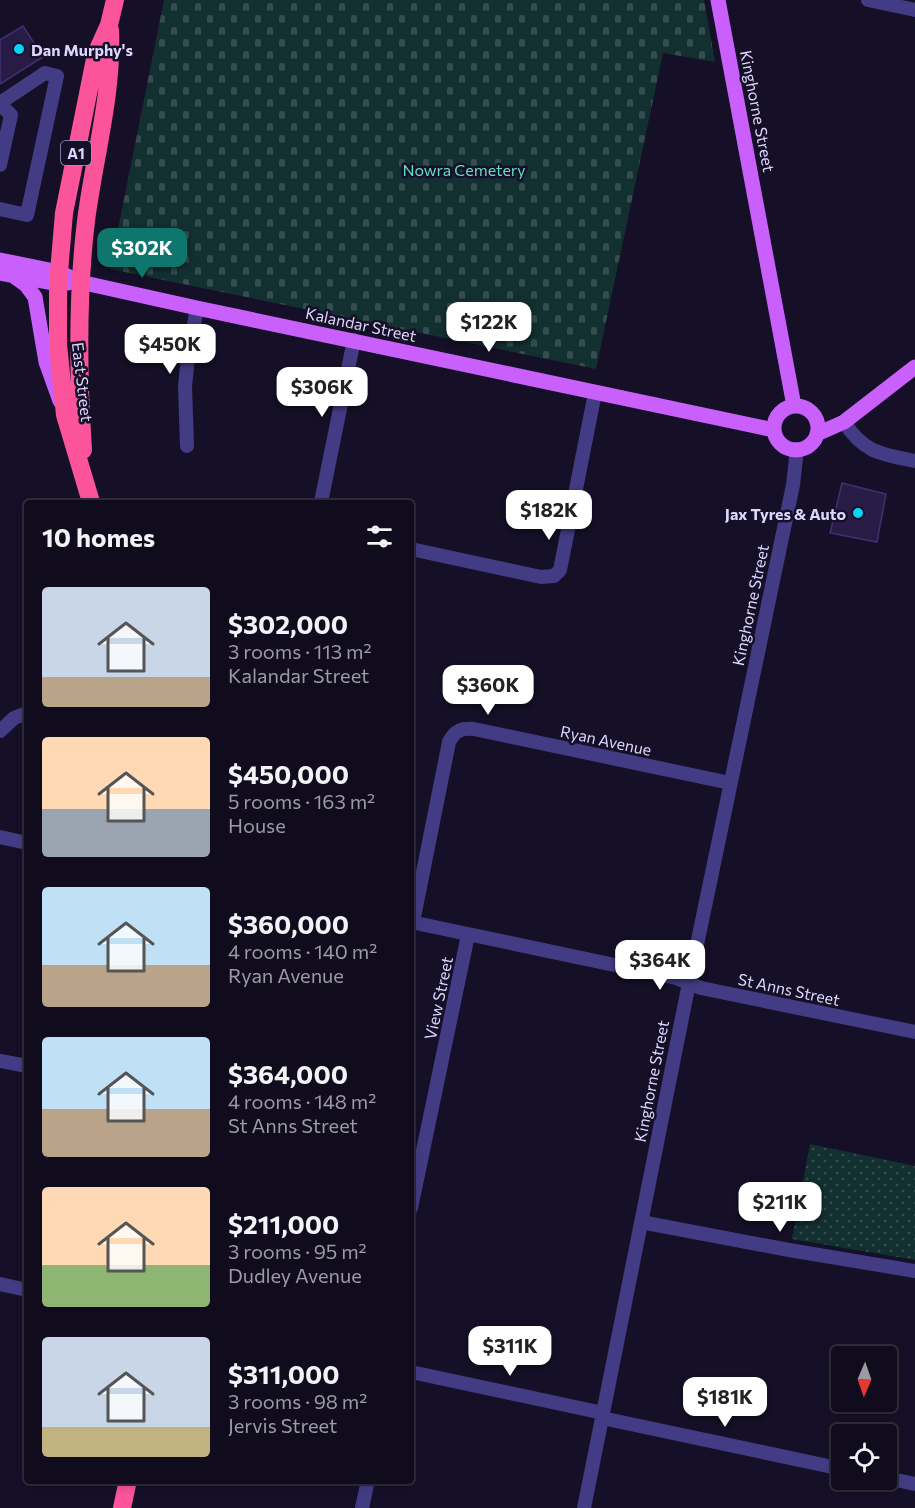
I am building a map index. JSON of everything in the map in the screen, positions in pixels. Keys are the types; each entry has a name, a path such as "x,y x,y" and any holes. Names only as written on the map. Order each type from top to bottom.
{"highway":[{"name":"A1","path":"58,278 64,213 96,54 109,25 115,0"},
{"name":"A1","path":"80,282 87,217 111,58 109,25"},
{"name":"East Street","path":"58,278 58,344 65,415 90,500"},
{"name":"East Street","path":"80,282 80,410 86,482"},
{"path":"122,1508 127,1484"}],"main road":[{"name":"Kinghorne Street","path":"718,0 794,406"},
{"name":"Kalandar Street","path":"0,260 58,278"},
{"path":"6,274 26,285 35,297 46,362 65,415"},
{"name":"Kalandar Street","path":"6,274 80,282 774,430"},
{"path":"817,434 844,422 915,367"},
{"path":"800,406 811,411 817,422 817,434 810,445 797,449 791,449 780,442 774,430 777,417 787,407 800,406"}],"street":[{"path":"868,0 915,10"},
{"path":"0,165 11,115 0,104 45,73 57,76 27,215 0,209"},
{"path":"187,446 185,386 197,308"},
{"path":"321,500 354,340"},
{"path":"414,550 541,577 554,576 560,570 595,393"},
{"path":"844,422 859,442 869,449 915,461"},
{"name":"Kinghorne Street","path":"584,1508 688,983 793,485 797,449"},
{"path":"0,731 14,718 24,714"},
{"name":"Ryan Avenue","path":"414,912 449,742 456,732 463,729 533,741 730,783"},
{"path":"0,837 24,842"},
{"name":"St Anns Street","path":"414,922 669,976 701,988 915,1032"},
{"name":"View Street","path":"414,1195 468,935"},
{"path":"0,1061 24,1065"},
{"path":"641,1222 915,1271"},
{"path":"0,1284 24,1289"},
{"path":"414,1373 831,1467"},
{"path":"897,1480 915,1484"},
{"path":"362,1508 367,1484"}],"green space":[{"name":"Nowra Cemetery","path":"164,0 704,0 715,62 663,53 596,369 110,269"},
{"path":"810,1144 915,1166 915,1260 792,1239"}],"building":[{"name":"Dan Murphy's","path":"23,26 43,57 0,84 0,40"},
{"name":"Jax Tyres & Auto","path":"842,483 886,494 877,542 830,533"}],"place":[{"name":"Dan Murphy's","path":"19,49"},
{"name":"Jax Tyres & Auto","path":"858,513"}]}
